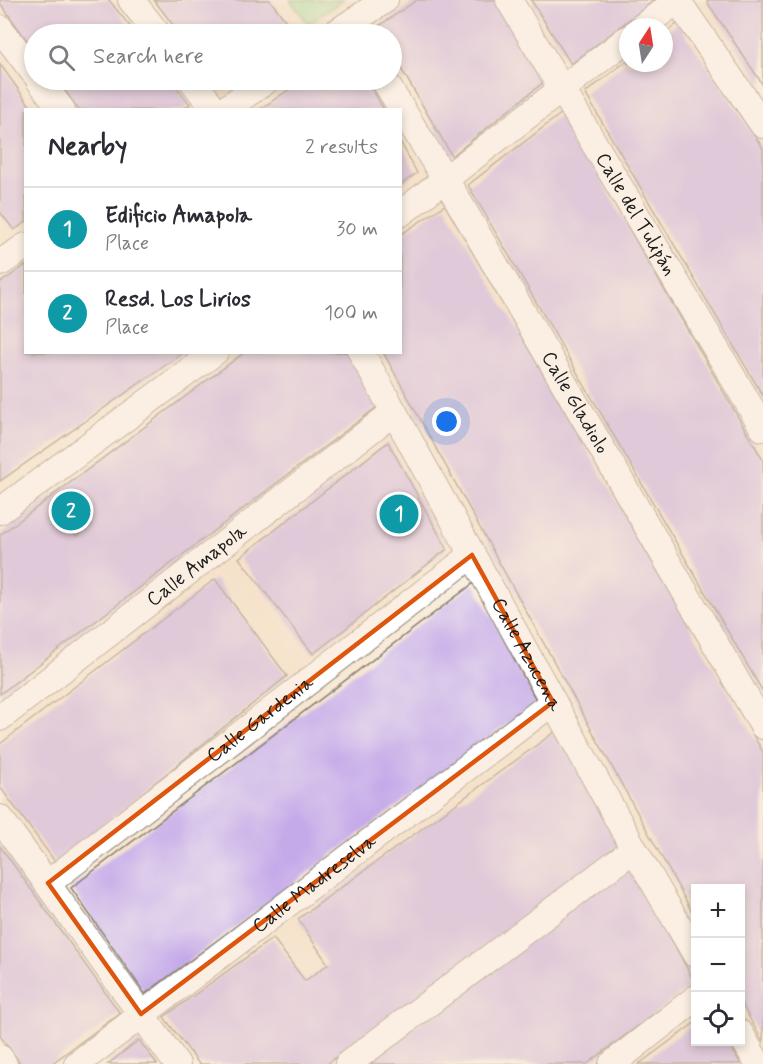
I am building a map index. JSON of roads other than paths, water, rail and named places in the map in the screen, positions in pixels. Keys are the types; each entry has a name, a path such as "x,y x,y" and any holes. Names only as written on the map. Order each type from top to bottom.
{"street":[{"path":"131,0 150,24"},
{"path":"355,24 385,0"},
{"name":"Calle del Tulipán","path":"509,0 763,428"},
{"path":"654,18 678,0 763,125"},
{"path":"0,28 24,60"},
{"path":"402,212 619,45"},
{"path":"47,90 60,108"},
{"path":"200,90 213,108"},
{"path":"227,108 253,90"},
{"name":"Calle Gladiolo","path":"390,90 401,108"},
{"name":"Calle Gladiolo","path":"402,109 445,179 763,726"},
{"path":"0,511 212,354"},
{"name":"Calle Azucena","path":"362,354 634,849 691,946"},
{"name":"Calle Amapola","path":"0,718 394,412"},
{"name":"Calle Gardenia","path":"48,883 472,555"},
{"name":"Calle Madreselva","path":"77,1064 553,702"},
{"path":"0,818 177,1064"},
{"path":"348,1064 634,849"},
{"path":"612,1064 691,1003"},
{"path":"745,1040 758,1064"},
{"path":"0,1058 4,1064"}],"place":[{"name":"Resd. Los Lirios","path":"71,511"},
{"name":"Edificio Amapola","path":"399,514"}]}
